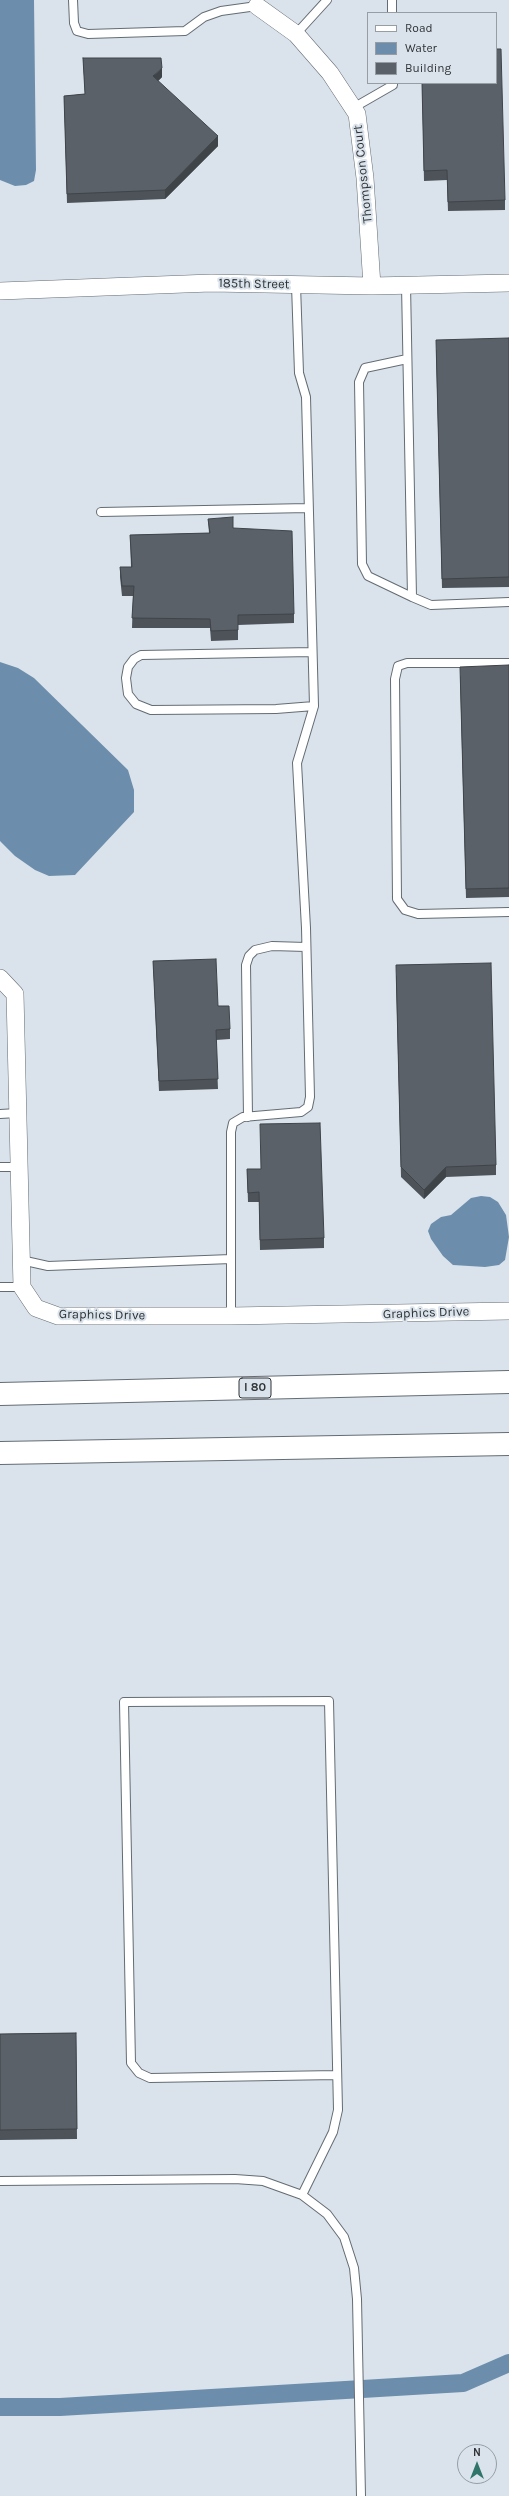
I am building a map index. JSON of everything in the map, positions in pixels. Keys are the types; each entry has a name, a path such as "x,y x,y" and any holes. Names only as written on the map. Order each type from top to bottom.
{"highway":[{"name":"I 80","path":"0,1394 509,1382"},
{"path":"0,1453 509,1444"}],"street":[{"name":"Thompson Court","path":"257,3 296,34 330,73 357,114 365,178 372,286"},
{"name":"185th Street","path":"0,291 211,283 372,286 509,283"},
{"path":"0,978 15,994 22,1286"},
{"name":"Graphics Drive","path":"22,1286 36,1308 58,1316 231,1316 509,1311"}],"lane":[{"path":"73,0 74,23 77,31 88,34 185,31 204,17 221,11 257,3"},
{"path":"296,34 327,0"},
{"path":"392,0 392,12"},
{"path":"353,108 393,84"},
{"path":"231,1316 231,1132 233,1122 248,1117 301,1112 308,1107 311,1079 297,762 314,706 306,397 299,373 296,285"},
{"path":"406,285 412,597"},
{"path":"407,359 365,368 359,382 362,564 368,576 431,605 509,602"},
{"path":"101,512 308,508"},
{"path":"312,652 141,655 134,659 128,667 126,678 128,694 136,704 151,710 276,709 314,706"},
{"path":"509,663 407,663 398,666 395,678 397,899 405,910 418,914 509,912"},
{"path":"248,1117 246,965 249,956 255,950 272,946 306,947"},
{"path":"0,1114 17,1113"},
{"path":"0,1167 18,1167"},
{"path":"21,1260 48,1266 231,1259"},
{"path":"0,1287 22,1286"},
{"path":"302,2195 333,2132 338,2110 329,1700 124,1702 131,2063 139,2073 150,2078 337,2075"},
{"path":"0,2181 235,2179 263,2181 302,2195 327,2214 346,2244 354,2268 357,2299 361,2496"}],"water":[{"path":"0,0 34,0 36,170 34,181 26,185 15,186 0,180"},
{"path":"0,662 18,668 34,678 128,770 134,790 134,812 75,875 49,876 35,870 15,856 0,841"},
{"path":"481,1196 490,1197 498,1202 506,1215 509,1237 505,1260 499,1265 485,1267 453,1265 443,1256 431,1239 428,1231 431,1224 441,1217 451,1215 471,1198"}],"building":[{"path":"497,49 501,49 505,200 448,202 447,170 424,171 422,84 497,84"},
{"path":"83,58 161,58 162,68 153,76 218,136 165,190 67,194 64,96 85,94"},
{"path":"509,338 509,577 442,579 436,340"},
{"path":"233,517 233,528 292,531 294,614 238,615 238,630 211,631 210,619 132,618 134,586 122,586 120,567 132,567 130,535 210,533 208,519"},
{"path":"509,665 509,888 466,889 460,667"},
{"path":"216,959 218,1006 229,1006 230,1029 216,1030 218,1079 159,1081 153,961"},
{"path":"491,963 496,1165 446,1167 424,1190 401,1167 396,965"},
{"path":"320,1123 324,1238 260,1240 259,1192 248,1193 247,1169 261,1169 260,1124"},
{"path":"76,2033 77,2129 0,2130 0,2034"}],"waterway":[{"path":"0,2407 60,2407 463,2383 509,2363"}]}
